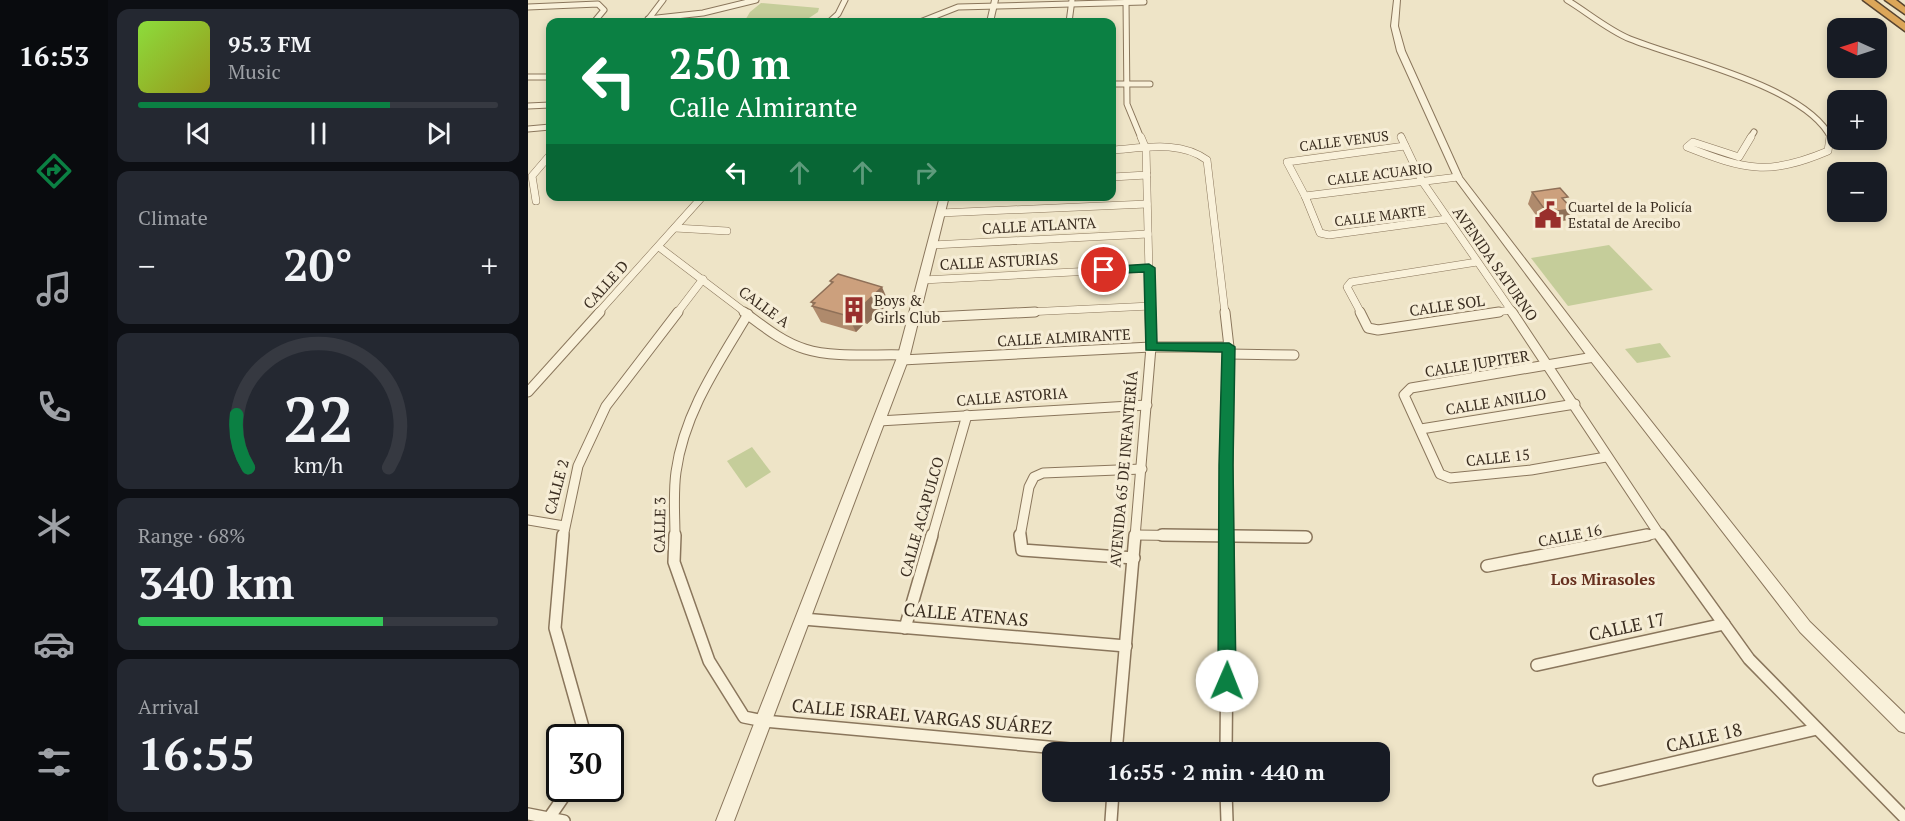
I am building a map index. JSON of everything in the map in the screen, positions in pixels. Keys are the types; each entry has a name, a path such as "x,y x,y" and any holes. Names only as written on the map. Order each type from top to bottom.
{"highway":[{"path":"1868,0 1905,28"},
{"path":"1890,0 1905,11"}],"street":[{"path":"649,18 663,0"},
{"path":"671,18 704,14 756,0"},
{"path":"834,18 845,0"},
{"path":"1397,0 1394,29 1401,51 1458,177 1594,357 1805,627 1905,725"},
{"path":"1567,0 1628,38 1698,60 1806,108 1824,124 1831,138 1828,151 1802,163 1760,170 1728,164 1687,147 1693,142 1738,157 1754,132"},
{"name":"AVENIDA 65 DE INFANTERÍA","path":"1116,742 1151,347 1146,148 1127,104 1126,1"},
{"path":"1069,18 1071,2"},
{"path":"930,18 958,7 994,3 1144,2"},
{"path":"528,7 588,3 603,8 604,10 597,18"},
{"path":"991,18 994,3"},
{"path":"701,18 704,14"},
{"path":"528,77 543,77 546,74"},
{"path":"1116,84 1150,84"},
{"path":"528,106 546,105"},
{"path":"528,129 546,127"},
{"name":"AVENIDA SATURNO","path":"1401,136 1422,181 1447,219 1550,366 1606,457 1658,533 1749,659 1905,818"},
{"name":"CALLE VENUS","path":"1305,196 1287,162 1405,146"},
{"path":"1116,150 1186,148 1200,153 1207,160 1229,351 1226,742"},
{"path":"536,201 532,176 546,159"},
{"path":"1116,177 1147,176"},
{"name":"CALLE ACUARIO","path":"1305,196 1458,177"},
{"name":"CALLE MARTE","path":"1305,196 1320,232 1329,235 1447,219"},
{"name":"CALLE D","path":"528,392 699,201"},
{"path":"725,821 903,357 944,201"},
{"path":"940,213 1147,204"},
{"path":"675,228 727,231"},
{"name":"CALLE ATLANTA","path":"932,245 1148,234"},
{"name":"CALLE A","path":"659,247 772,333 805,349 903,357"},
{"name":"CALLE SOL","path":"1477,262 1351,282 1347,287 1368,328 1388,328 1511,310"},
{"name":"CALLE ASTURIAS","path":"923,280 1149,268"},
{"name":"CALLE 2","path":"582,724 555,628 564,526 578,466 606,406 703,279"},
{"path":"913,318 1151,306"},
{"name":"CALLE 3","path":"748,314 707,381 687,429 676,473 674,562 709,661 744,717 764,721"},
{"name":"CALLE ALMIRANTE","path":"903,357 1151,347 1294,355"},
{"name":"CALLE JUPITER","path":"1421,429 1404,395 1411,388 1594,357"},
{"name":"CALLE ANILLO","path":"1421,429 1575,404"},
{"name":"CALLE ASTORIA","path":"879,421 1147,405"},
{"name":"CALLE ACAPULCO","path":"905,628 967,415"},
{"name":"CALLE 15","path":"1421,429 1440,474 1450,478 1532,470 1606,457"},
{"path":"1134,558 1022,550 1018,540 1029,487 1034,477 1043,473 1142,469"},
{"path":"528,520 564,526"},
{"name":"CALLE 16","path":"1487,566 1658,533"},
{"path":"1136,535 1306,537"},
{"name":"CALLE ATENAS","path":"803,619 1125,646"},
{"name":"CALLE 17","path":"1537,665 1724,624"},
{"name":"CALLE ISRAEL VARGAS SUÁREZ","path":"764,721 1042,746"},
{"name":"CALLE 18","path":"1599,780 1817,729"},
{"path":"549,818 560,802"},
{"path":"1111,821 1112,802"},
{"path":"1226,802 1227,821"},
{"path":"528,814 564,821"}],"green space":[{"path":"761,3 819,8 818,12 809,18 746,18"},
{"path":"1609,245 1653,290 1568,306 1531,258"},
{"path":"1660,343 1671,357 1637,363 1625,349"},
{"path":"752,447 771,472 746,488 727,461"}],"building":[{"path":"1560,188 1568,197 1562,198 1572,209 1550,212 1545,210 1532,192"},
{"path":"838,274 882,287 848,316 812,306 815,303 811,302 833,282 830,281"}],"place":[{"name":"Cuartel de la Policía Estatal de Arecibo","path":"1548,215"},
{"name":"Boys & Girls Club","path":"854,310"}],"district":[{"name":"Los Mirasoles","path":"1603,579"}],"route":[{"path":"1104,270 1149,268 1151,347 1229,347 1226,465 1227,681"}]}
